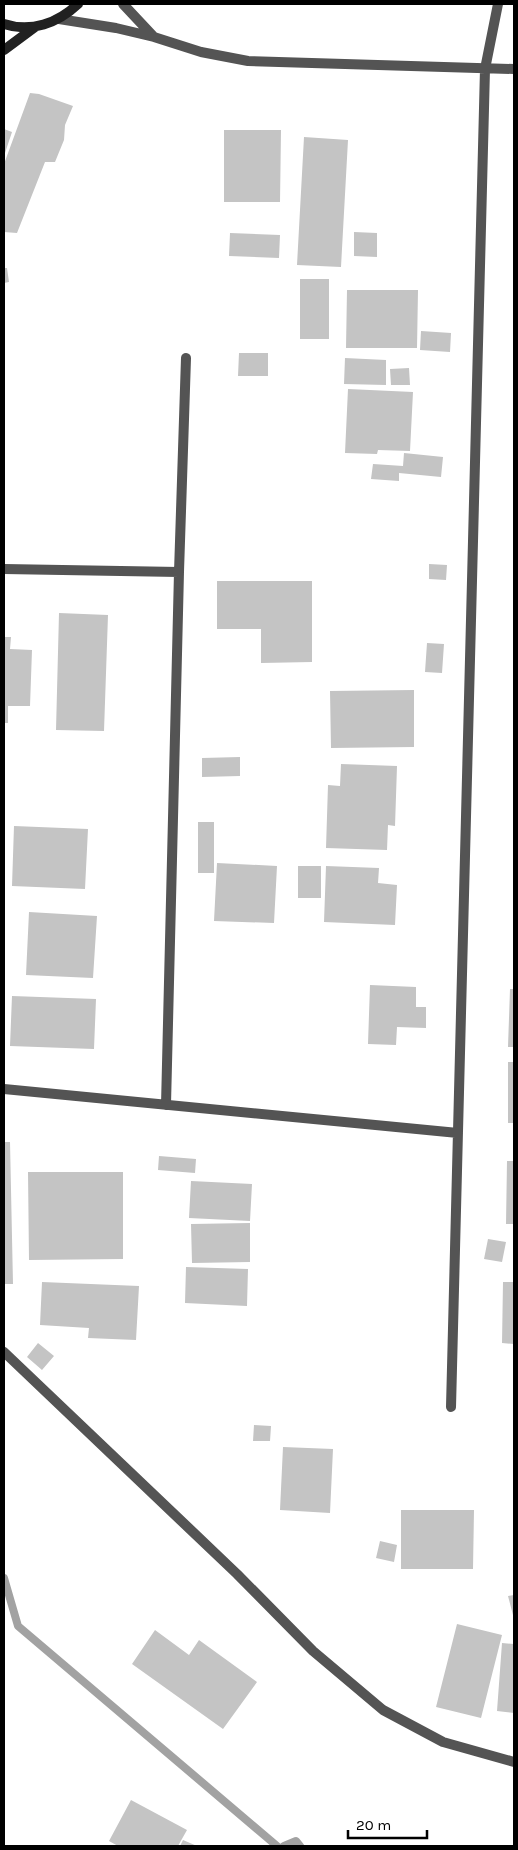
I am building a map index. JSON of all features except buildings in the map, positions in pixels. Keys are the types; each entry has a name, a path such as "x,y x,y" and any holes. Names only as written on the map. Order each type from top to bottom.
{"main road":[{"path":"4,50 36,27 59,19 78,4"},
{"path":"4,24 13,27 36,27"}],"street":[{"path":"123,4 154,37"},
{"path":"451,1407 485,69 498,4"},
{"path":"59,19 89,23 154,37 202,52 248,61 514,69"},
{"path":"166,1105 178,572 186,358"},
{"path":"4,569 178,572"},
{"path":"4,1089 458,1133"},
{"path":"4,1352 237,1574 313,1651 383,1710 444,1742 514,1762"}],"waterway":[{"path":"4,1578 18,1626 277,1846"},
{"path":"284,1846 296,1841 300,1846"}]}
